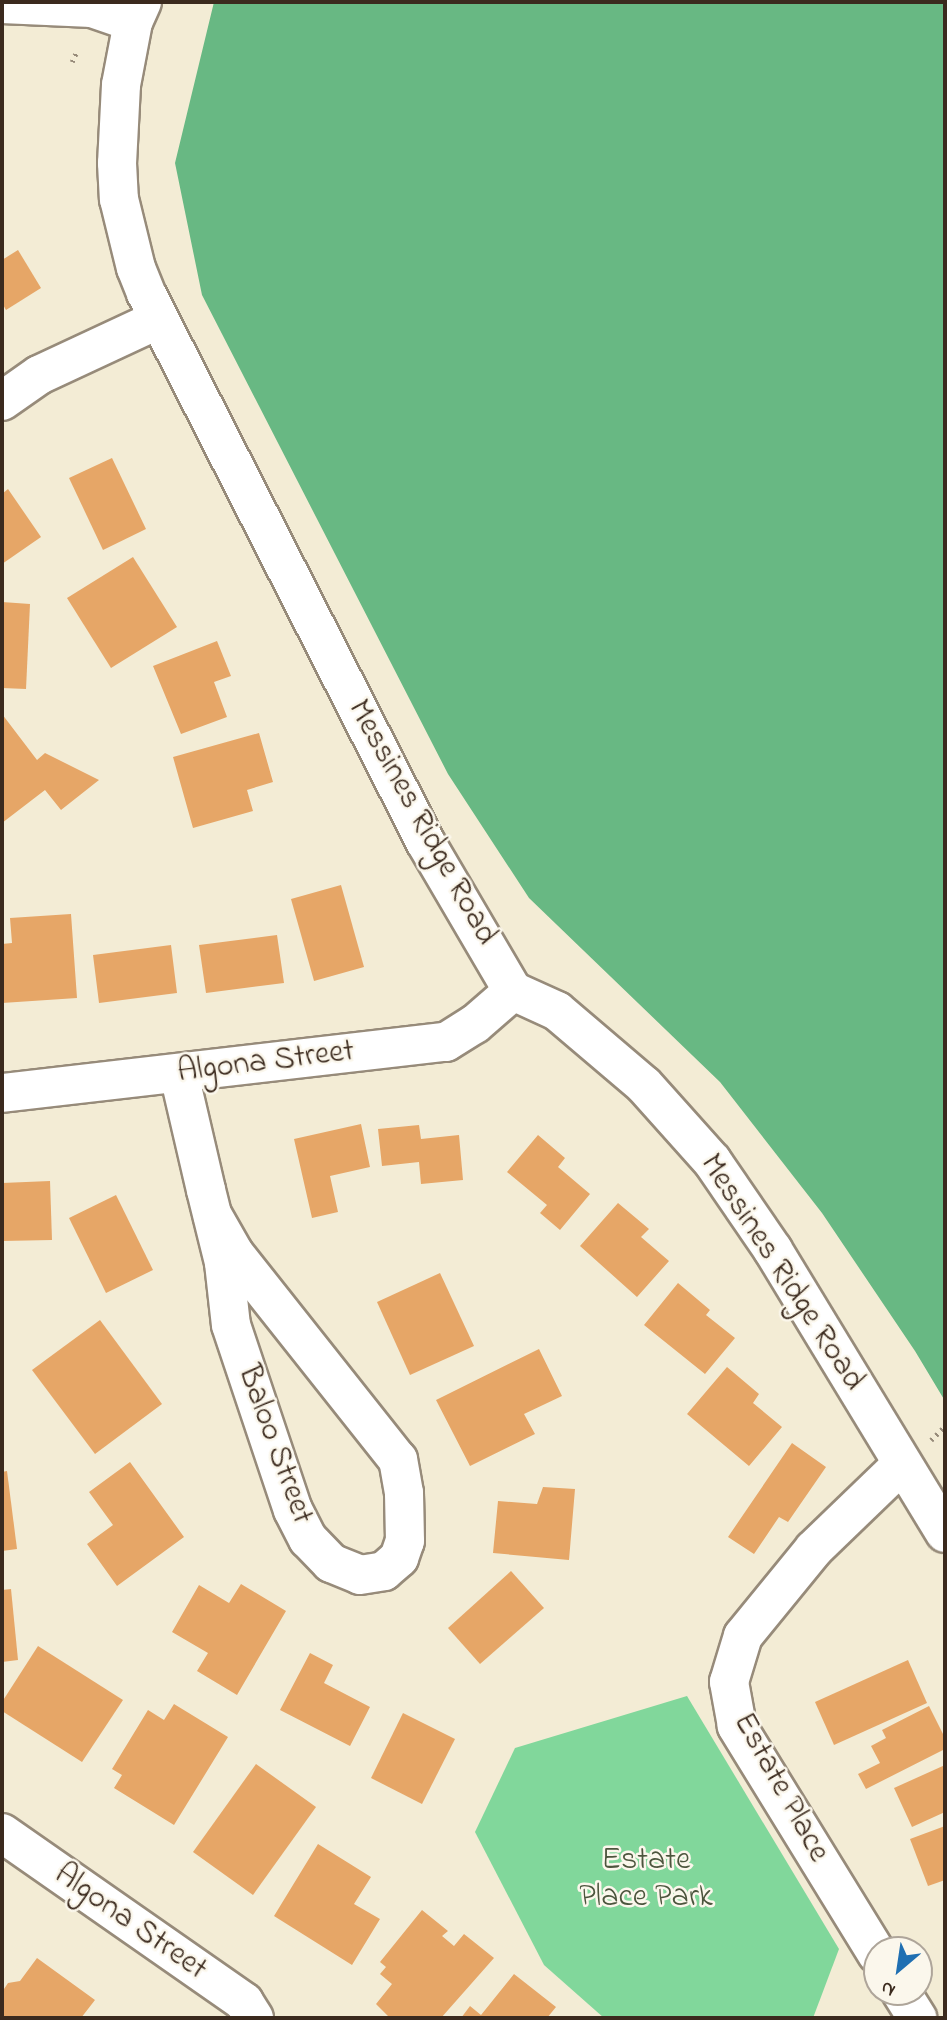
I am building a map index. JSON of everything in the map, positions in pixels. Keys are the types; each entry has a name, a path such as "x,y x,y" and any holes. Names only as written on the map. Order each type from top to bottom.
{"street":[{"path":"2,4 137,12"},
{"name":"Messines Ridge Road","path":"137,12 121,85 118,190 131,252 159,319 426,842 513,991 557,1011 644,1085 712,1161 773,1250 945,1533"},
{"path":"2,386 39,375 159,319"},
{"path":"2,401 39,375"},
{"name":"Algona Street","path":"2,1093 446,1042 475,1024 513,991"},
{"name":"Baloo Street","path":"179,1074 224,1263 231,1325 300,1525 321,1555 339,1568 360,1575 384,1571 399,1558 405,1541 404,1493 394,1452 239,1259 213,1216"},
{"name":"Estate Place","path":"866,1936 737,1726 729,1682 743,1636 814,1549 902,1464"},
{"name":"Algona Street","path":"2,1833 244,2002 254,2018"}],"path":[{"path":"72,62 76,53"}],"green space":[{"path":"214,2 945,2 945,1401 915,1351 822,1213 720,1082 529,898 448,774 202,295 175,163"},
{"name":"Estate Place Park","path":"687,1696 839,1949 813,2018 604,2018 544,1965 475,1832 515,1748"}],"building":[{"path":"18,250 41,288 6,310 2,303 2,260"},
{"path":"112,458 146,529 103,550 69,478"},
{"path":"8,489 41,537 2,564 2,494"},
{"path":"133,557 177,627 111,668 67,598"},
{"path":"2,602 30,604 26,689 2,688"},
{"path":"217,641 231,676 214,682 227,717 181,734 153,666"},
{"path":"2,714 37,760 45,753 99,780 61,810 45,790 2,823"},
{"path":"259,733 273,782 247,790 253,811 193,828 173,757"},
{"path":"341,885 364,967 314,981 291,899"},
{"path":"71,914 77,998 2,1003 2,944 12,943 10,918"},
{"path":"277,935 284,983 206,993 199,945"},
{"path":"171,945 177,993 99,1003 93,955"},
{"path":"361,1124 370,1167 330,1176 338,1212 312,1218 294,1139"},
{"path":"419,1125 421,1139 459,1135 463,1180 421,1184 419,1162 382,1166 378,1129"},
{"path":"538,1135 565,1158 558,1167 590,1194 560,1230 540,1213 547,1205 507,1172"},
{"path":"50,1181 52,1240 2,1241 2,1183"},
{"path":"116,1195 153,1270 106,1293 69,1218"},
{"path":"618,1203 649,1229 641,1237 669,1261 637,1297 580,1246"},
{"path":"440,1273 474,1346 410,1375 377,1302"},
{"path":"678,1283 710,1310 706,1315 735,1338 705,1374 644,1325"},
{"path":"100,1320 162,1404 95,1454 32,1370"},
{"path":"539,1349 562,1396 524,1414 535,1434 470,1466 436,1400"},
{"path":"727,1367 759,1394 753,1403 782,1427 749,1466 687,1414"},
{"path":"792,1443 826,1467 788,1522 779,1517 754,1554 728,1537"},
{"path":"130,1462 184,1537 117,1586 87,1544 113,1525 89,1492"},
{"path":"7,1471 17,1549 2,1551 2,1472"},
{"path":"543,1487 575,1489 569,1560 493,1553 498,1501 537,1504"},
{"path":"511,1571 544,1608 480,1664 448,1628"},
{"path":"241,1584 286,1611 237,1695 197,1671 208,1653 172,1632 199,1585 229,1603"},
{"path":"11,1589 18,1660 2,1662 2,1590"},
{"path":"38,1646 123,1700 82,1762 2,1711 2,1702"},
{"path":"310,1653 333,1665 324,1683 370,1707 350,1746 280,1710"},
{"path":"908,1660 927,1703 834,1745 815,1702"},
{"path":"174,1704 228,1737 174,1825 114,1788 122,1775 112,1769 148,1710 164,1720"},
{"path":"929,1706 945,1738 945,1749 866,1789 858,1774 880,1763 871,1746 886,1738 882,1730"},
{"path":"403,1713 455,1739 422,1804 371,1778"},
{"path":"256,1764 316,1807 253,1895 193,1852"},
{"path":"945,1765 945,1812 912,1827 894,1788"},
{"path":"945,1826 945,1880 928,1886 910,1839"},
{"path":"318,1844 371,1877 354,1904 380,1919 352,1965 274,1916"},
{"path":"422,1910 448,1931 442,1936 454,1946 464,1934 494,1958 441,2018 390,2018 376,2004 392,1984 380,1974 386,1967 380,1962"},
{"path":"37,1958 95,2000 81,2018 2,2018 2,1992 8,1983 20,1981"},
{"path":"514,1974 556,2007 547,2018 461,2018 470,2006 481,2015"}]}
